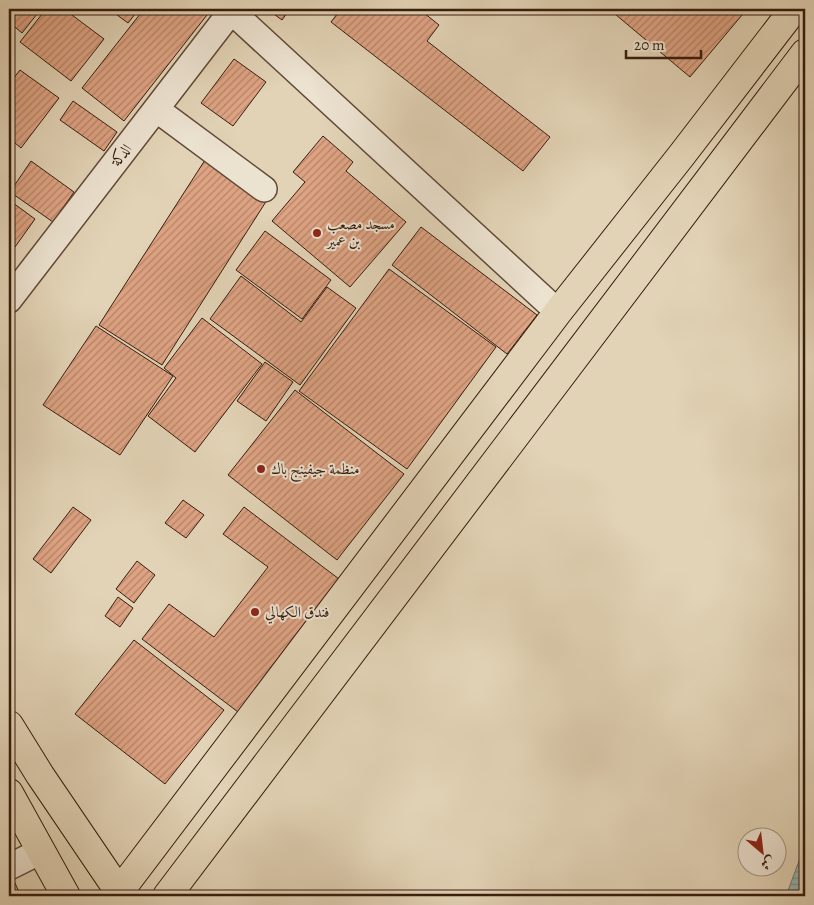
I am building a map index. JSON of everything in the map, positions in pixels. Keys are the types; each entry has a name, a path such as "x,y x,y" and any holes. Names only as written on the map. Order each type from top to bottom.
{"main road":[{"path":"9,725 120,895 558,312 794,9"},
{"path":"167,896 805,53"},
{"path":"9,793 66,896"}],"street":[{"path":"231,9 558,312"},
{"name":"الدكة","path":"9,300 231,9"},
{"path":"156,109 264,189"},
{"path":"9,867 41,850"}],"water":[{"path":"805,845 805,896 786,896"}],"building":[{"path":"9,9 41,9 22,33 9,22"},
{"path":"46,9 64,9 104,39 71,81 20,42"},
{"path":"109,9 139,9 128,23"},
{"path":"144,9 198,9 207,15 124,121 82,88"},
{"path":"267,9 290,9 282,20"},
{"path":"341,9 419,9 439,25 427,41 550,137 523,171 331,22"},
{"path":"609,9 734,9 742,15 690,77"},
{"path":"234,59 266,82 233,126 201,103"},
{"path":"20,70 59,98 21,148 9,138 9,84"},
{"path":"73,101 117,132 104,151 60,120"},
{"path":"323,136 353,162 346,171 406,222 350,287 272,221 305,182 293,172"},
{"path":"205,160 267,200 162,365 99,325"},
{"path":"31,161 74,192 53,222 10,192"},
{"path":"9,200 35,219 15,247 9,242"},
{"path":"421,227 537,315 507,354 392,265"},
{"path":"265,231 331,280 302,319 236,270"},
{"path":"389,269 496,347 407,469 299,391"},
{"path":"241,276 301,322 327,287 356,308 300,385 210,319"},
{"path":"202,318 262,364 195,452 148,416 176,378 164,368"},
{"path":"96,326 173,376 120,455 43,405"},
{"path":"265,362 293,382 266,421 237,401"},
{"path":"295,390 404,474 337,560 228,475"},
{"path":"183,500 204,515 186,538 165,523"},
{"path":"73,507 91,520 51,573 33,559"},
{"path":"244,507 339,579 238,712 142,639 169,604 214,637 268,567 223,534"},
{"path":"137,561 155,575 134,603 116,589"},
{"path":"118,597 133,608 120,627 105,616"},
{"path":"134,640 224,710 165,784 75,714"},
{"path":"14,881 21,896 9,896 9,883"}],"place":[{"name":"مسجد مصعب بن عمير","path":"317,233"},
{"name":"منظمة جيفينج باك","path":"261,469"},
{"name":"فندق الكهالي","path":"255,612"}]}
